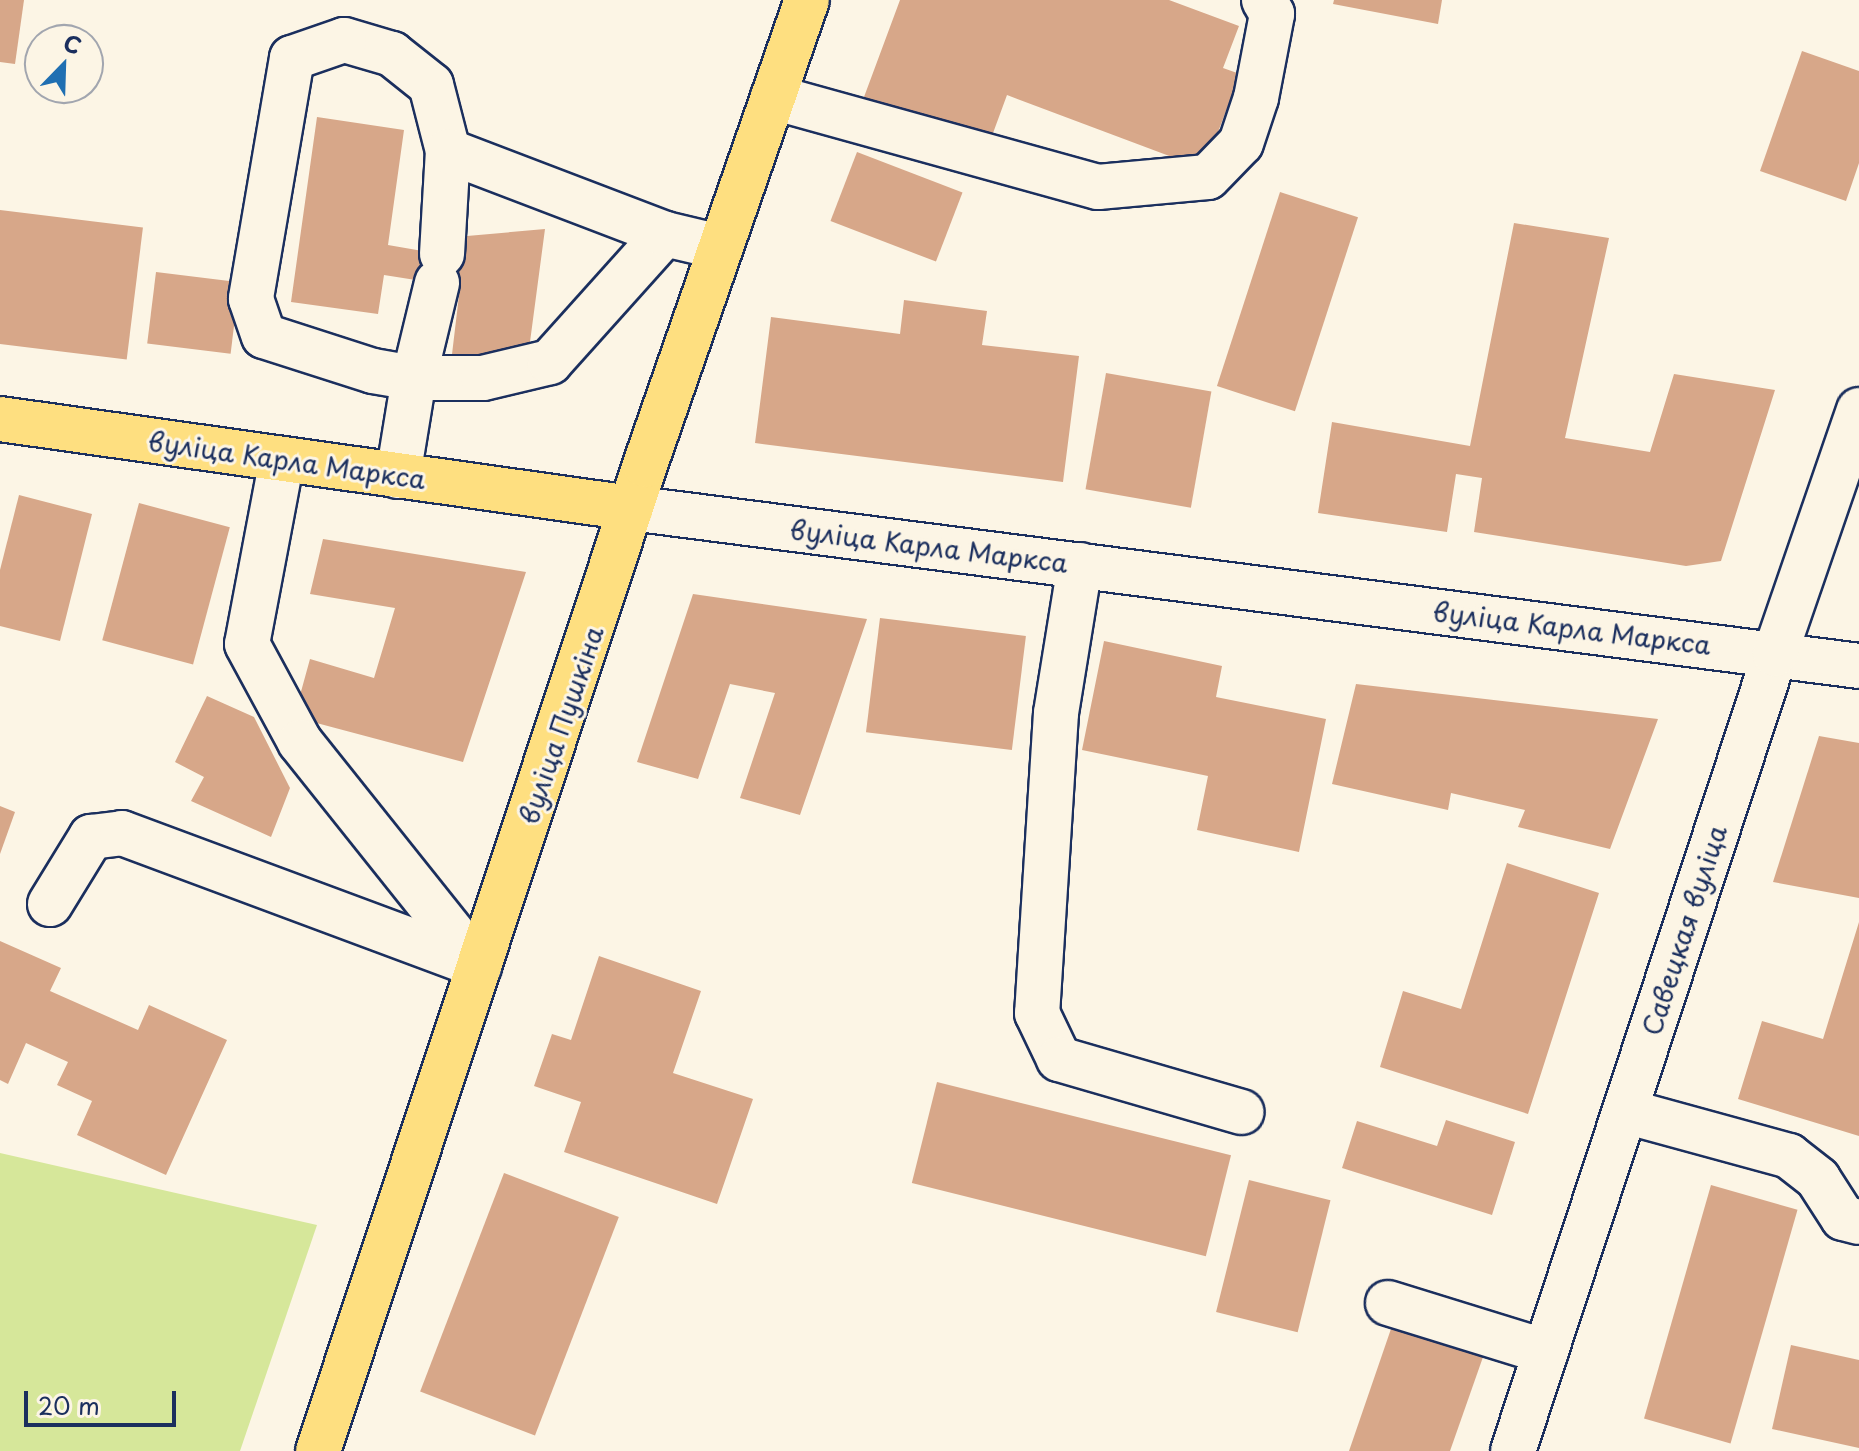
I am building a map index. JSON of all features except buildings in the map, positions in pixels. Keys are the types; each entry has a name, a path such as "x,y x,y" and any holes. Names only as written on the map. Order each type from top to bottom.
{"main road":[{"name":"вуліца Пушкіна","path":"318,1451 631,508 807,0"},
{"name":"вуліца Карла Маркса","path":"0,419 631,508"}],"street":[{"path":"773,97 1098,187 1208,177 1241,143 1256,98 1272,14 1264,0"},
{"path":"398,476 414,378 439,269 448,151 431,85 392,54 344,40 292,58 281,107 251,299 264,336 373,371 414,378 483,378 550,362 665,234"},
{"path":"448,151 665,234 720,247"},
{"name":"Савецкая вуліца","path":"1513,1451 1775,654 1859,410"},
{"path":"282,459 247,644 300,742 479,966"},
{"name":"вуліца Карла Маркса","path":"631,508 1859,666"},
{"path":"1080,565 1056,713 1037,1013 1059,1059 1241,1112"},
{"path":"50,904 91,837 122,833 479,966"},
{"path":"1625,1111 1789,1156 1818,1179 1843,1218 1859,1222"},
{"path":"1388,1303 1546,1352"}],"green space":[{"path":"0,1153 317,1225 240,1451 0,1451"}]}
